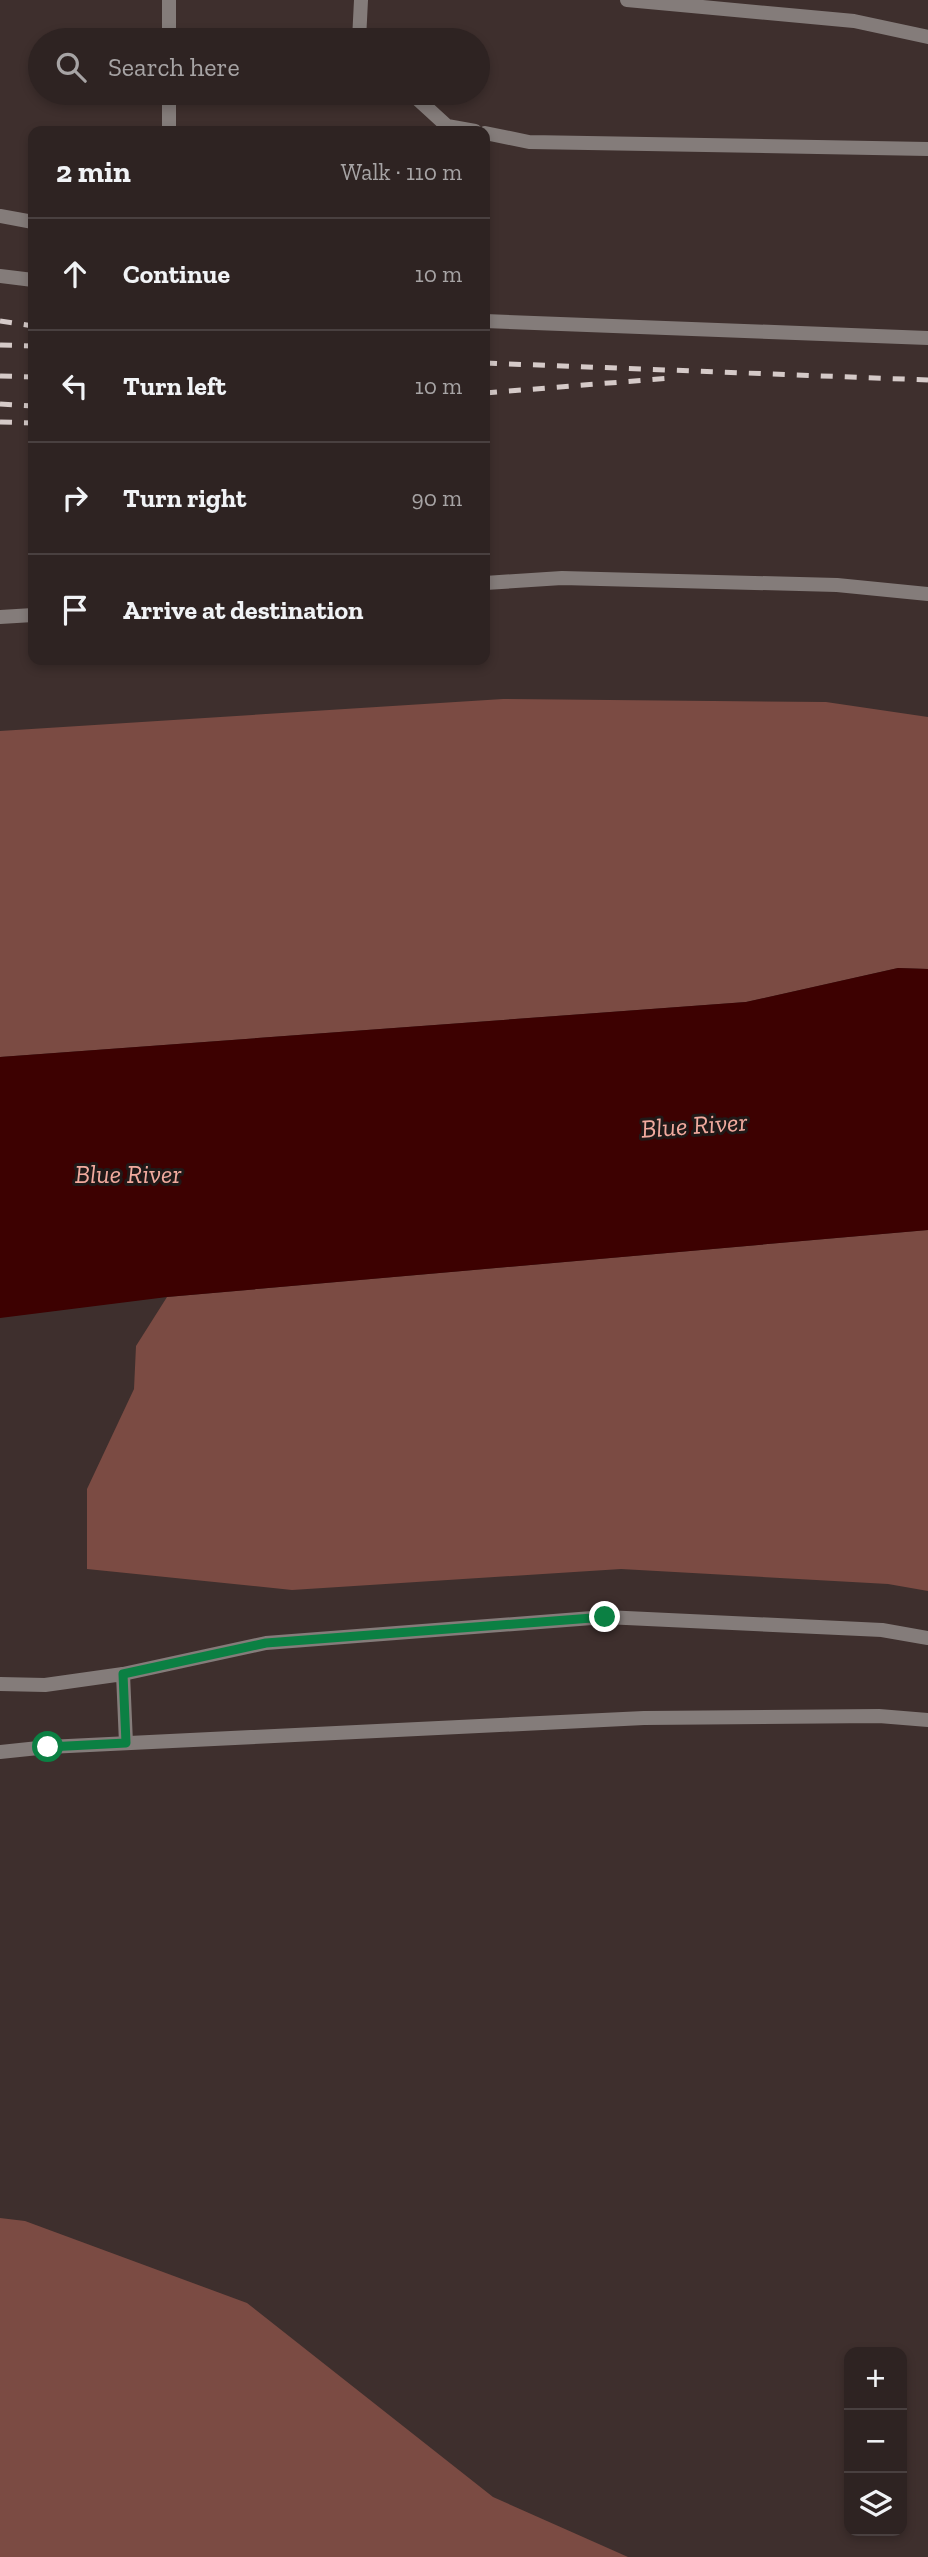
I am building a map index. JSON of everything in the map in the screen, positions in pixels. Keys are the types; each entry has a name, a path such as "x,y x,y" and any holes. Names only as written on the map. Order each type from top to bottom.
{"street":[{"path":"169,0 169,28"},
{"path":"360,28 361,0"},
{"path":"627,0 854,21 928,37"},
{"path":"169,105 169,126"},
{"path":"424,105 447,126"},
{"path":"490,134 529,142 928,149"},
{"path":"0,216 28,221"},
{"path":"0,276 28,280"},
{"path":"490,321 928,338"},
{"path":"490,583 562,578 837,585 928,594"},
{"path":"0,617 28,615"},
{"path":"0,1684 46,1685 123,1674 266,1643 605,1617 882,1630 928,1638"},
{"path":"123,1674 126,1743"},
{"path":"0,1752 126,1743 644,1718 879,1716 928,1720"}],"shaded area":[{"path":"503,699 826,702 928,717 928,969 898,968 746,1002 0,1057 0,731"},
{"path":"928,1230 928,1591 888,1584 621,1569 292,1590 87,1569 87,1489 134,1389 136,1346 167,1297"},
{"path":"0,2218 25,2221 247,2303 493,2497 628,2557 0,2557"}],"water":[{"name":"Blue River","path":"898,968 928,969 928,1230 167,1297 0,1318 0,1057 746,1002"}],"railway":[{"path":"0,321 28,325"},
{"path":"0,345 28,346"},
{"path":"490,363 928,380"},
{"path":"0,376 28,377"},
{"path":"490,393 671,378"},
{"path":"0,404 28,406"},
{"path":"0,422 28,423"}],"route":[{"path":"48,1747 126,1743 123,1674 266,1643 605,1617"}]}
